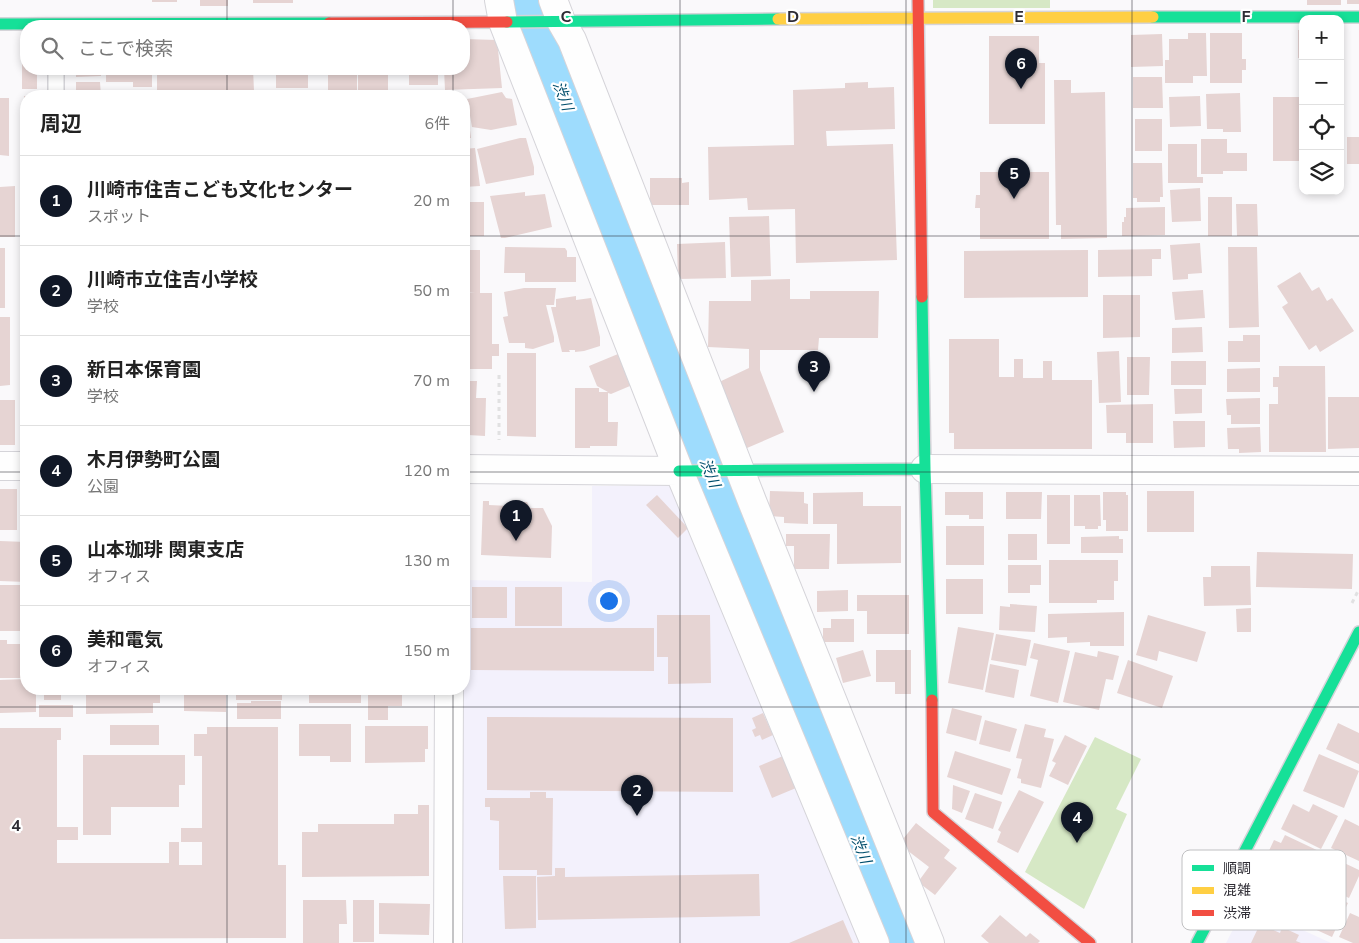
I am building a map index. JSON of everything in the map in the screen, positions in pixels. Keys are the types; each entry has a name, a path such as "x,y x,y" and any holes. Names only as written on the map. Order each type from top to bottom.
{"street":[{"path":"918,0 925,469 932,689 933,812 1090,943"},
{"path":"557,10 572,40 930,943"},
{"path":"215,20 557,10 918,17 1359,17"},
{"path":"501,11 679,471 874,943"},
{"path":"0,24 20,24"},
{"path":"0,466 20,466"},
{"path":"470,469 679,471 925,469 1359,471"},
{"path":"1245,850 1359,632"},
{"path":"448,943 449,695"},
{"path":"1196,943 1203,930"}],"lane":[{"path":"56,75 56,90"}],"path":[{"path":"498,375 498,469"}],"shaded area":[{"path":"592,486 675,486 865,943 462,943 463,695 470,695 470,580 592,582"},
{"path":"1233,930 1303,930 1331,943 1226,943"}],"green space":[{"path":"933,0 1050,0 1050,8 933,8"},
{"path":"1095,737 1141,759 1116,809 1127,814 1084,909 1025,872"}],"building":[{"path":"152,0 177,0 177,2 152,2"},
{"path":"200,0 228,0 228,6 200,6"},
{"path":"253,0 293,0 293,3 253,3"},
{"path":"1307,0 1341,0 1341,5 1307,5"},
{"path":"1347,0 1359,0 1359,4 1347,4"},
{"path":"1298,30 1299,30 1299,58"},
{"path":"1188,33 1206,33 1207,76 1193,76 1193,83 1165,83 1165,60 1169,60 1169,39 1188,39"},
{"path":"1210,33 1242,33 1242,59 1246,59 1246,70 1242,70 1242,83 1210,83"},
{"path":"1162,34 1163,66 1131,67 1131,35"},
{"path":"989,36 1039,36 1039,63 1045,63 1045,124 989,124"},
{"path":"470,39 497,40 502,88 445,90 444,75 470,75"},
{"path":"22,75 37,75 37,89 22,89"},
{"path":"76,75 101,75 101,76 76,77"},
{"path":"106,75 152,75 152,87 133,87 133,82 106,82"},
{"path":"157,75 253,75 254,90 157,90"},
{"path":"276,75 308,75 308,88 276,88"},
{"path":"328,75 357,75 357,90 328,90"},
{"path":"358,75 388,75 388,90 358,90"},
{"path":"409,75 438,75 438,85 409,85"},
{"path":"1133,77 1162,77 1163,108 1133,108"},
{"path":"1054,80 1071,80 1071,93 1105,92 1107,238 1061,239 1061,225 1056,225"},
{"path":"76,82 100,82 101,90 76,90"},
{"path":"868,82 868,88 894,87 895,129 826,131 827,146 893,144 897,260 796,263 795,209 748,210 747,198 709,200 708,147 794,145 793,90 845,88 845,83"},
{"path":"502,92 506,98 512,99 517,125 491,130 472,127 470,98"},
{"path":"1240,93 1241,132 1223,132 1223,129 1207,129 1206,94"},
{"path":"1200,96 1201,126 1170,127 1169,97"},
{"path":"1273,97 1299,97 1299,161 1273,161"},
{"path":"0,98 9,98 9,156 0,155"},
{"path":"1135,119 1162,119 1162,151 1135,151"},
{"path":"1347,137 1359,137 1359,164 1347,164"},
{"path":"526,138 534,167 534,175 486,184 477,149"},
{"path":"1201,139 1227,139 1227,153 1247,153 1247,171 1223,171 1223,174 1201,174"},
{"path":"1168,144 1197,144 1197,177 1203,177 1203,183 1168,183"},
{"path":"470,148 475,148 480,186 470,187"},
{"path":"1133,163 1162,163 1163,197 1160,197 1160,202 1137,202 1137,198 1133,198"},
{"path":"980,172 1049,172 1049,239 980,239 980,208 975,208 976,195 980,195"},
{"path":"650,178 682,178 682,183 689,182 689,205 650,205"},
{"path":"15,186 15,237 0,237 0,187"},
{"path":"1200,188 1201,221 1172,222 1170,190"},
{"path":"525,192 525,196 545,194 552,227 501,238 490,196"},
{"path":"1208,197 1232,197 1232,236 1208,236"},
{"path":"470,202 484,202 484,236 470,236"},
{"path":"1236,204 1257,204 1258,236 1237,236"},
{"path":"1165,207 1165,235 1122,236 1122,222 1124,222 1124,217 1126,217 1126,208"},
{"path":"769,216 771,276 731,277 729,217"},
{"path":"725,242 726,278 678,279 677,244"},
{"path":"1200,243 1202,273 1188,274 1188,279 1173,280 1170,245"},
{"path":"505,247 565,248 567,257 576,257 576,282 525,282 525,273 504,273"},
{"path":"1228,247 1257,247 1259,327 1229,328"},
{"path":"0,248 5,248 5,308 0,308"},
{"path":"1161,249 1161,259 1152,259 1152,276 1098,277 1098,250"},
{"path":"470,250 480,250 480,293 492,293 492,344 499,344 499,356 492,356 492,369 470,369 470,293 475,293 470,293"},
{"path":"1088,250 1088,297 964,298 964,251"},
{"path":"1300,272 1312,291 1319,287 1327,301 1332,298 1354,331 1320,352 1316,345 1309,350 1282,307 1288,303 1277,286"},
{"path":"790,279 790,299 810,299 810,291 879,291 878,338 819,338 818,350 760,350 760,370 784,432 747,448 741,441 717,383 749,368 749,349 708,347 709,301 751,301 751,280"},
{"path":"524,288 556,288 554,305 546,305 554,342 533,349 525,348 525,343 509,343 503,317 508,316 504,292"},
{"path":"1203,290 1205,318 1175,320 1172,292"},
{"path":"1103,295 1140,295 1140,337 1103,338"},
{"path":"576,296 576,300 591,298 600,337 600,346 584,351 575,352 575,350 569,350 570,352 562,352 551,307 556,307 556,299"},
{"path":"0,317 10,317 10,385 0,386"},
{"path":"1202,327 1203,352 1172,353 1172,328"},
{"path":"1243,335 1260,335 1260,362 1228,362 1228,341 1243,341"},
{"path":"949,339 999,339 999,377 1014,377 1014,359 1023,359 1023,378 1043,378 1043,361 1052,361 1052,380 1092,380 1092,449 954,449 954,433 949,433"},
{"path":"1119,351 1121,402 1099,403 1097,352"},
{"path":"507,353 536,353 536,437 507,436"},
{"path":"618,354 630,386 611,394 608,393 608,422 618,422 617,446 575,448 575,388 599,388 599,392 608,392 597,386 589,366"},
{"path":"1127,357 1150,357 1149,395 1127,395"},
{"path":"1171,361 1206,361 1206,385 1171,385"},
{"path":"1279,366 1325,366 1326,452 1269,452 1269,404 1278,404 1278,387 1273,387 1273,377 1279,377"},
{"path":"1260,368 1260,392 1227,392 1227,369"},
{"path":"470,381 477,381 476,398 486,398 485,436 470,435"},
{"path":"1174,389 1202,389 1202,413 1175,414"},
{"path":"1328,397 1359,397 1359,448 1328,449"},
{"path":"1260,398 1260,424 1231,424 1231,415 1227,415 1226,399"},
{"path":"0,400 15,400 15,445 0,445"},
{"path":"1153,404 1153,443 1126,443 1126,433 1107,433 1106,405"},
{"path":"1173,421 1205,421 1205,447 1174,448"},
{"path":"1260,427 1261,452 1239,453 1239,449 1228,449 1227,428"},
{"path":"0,489 17,489 17,530 0,530"},
{"path":"770,491 804,492 804,503 808,504 808,524 784,523 784,517 769,516"},
{"path":"1147,491 1194,491 1194,532 1147,532"},
{"path":"863,492 863,506 901,506 901,563 837,564 837,524 813,524 813,493"},
{"path":"945,492 983,492 983,519 969,519 969,515 945,515"},
{"path":"1006,492 1042,492 1041,519 1006,519"},
{"path":"1103,492 1126,492 1126,495 1128,495 1128,531 1106,531 1106,520 1103,520"},
{"path":"657,495 688,528 678,538 646,505"},
{"path":"1047,495 1070,495 1070,544 1047,544"},
{"path":"1074,495 1100,495 1101,526 1098,526 1098,529 1085,529 1085,526 1074,526"},
{"path":"483,501 489,501 489,505 513,506 513,502 527,502 530,508 543,508 552,526 551,558 481,555"},
{"path":"946,526 984,526 984,565 946,565"},
{"path":"786,534 830,534 829,569 794,569 794,546 786,546"},
{"path":"1008,534 1037,534 1037,560 1008,560"},
{"path":"1119,536 1119,539 1123,539 1123,553 1081,553 1081,537"},
{"path":"0,541 20,542 20,582 0,581"},
{"path":"1257,552 1353,554 1352,589 1256,587"},
{"path":"1049,560 1118,560 1118,581 1114,581 1114,600 1097,600 1097,603 1049,603"},
{"path":"1008,565 1041,565 1041,585 1030,585 1030,593 1008,593"},
{"path":"1211,566 1250,566 1251,605 1204,606 1203,577 1211,577"},
{"path":"946,579 983,579 983,614 946,614"},
{"path":"0,585 20,585 20,631 0,631"},
{"path":"472,587 507,587 507,618 472,618"},
{"path":"515,587 562,587 562,626 515,626"},
{"path":"848,590 848,611 817,612 817,591"},
{"path":"857,595 909,595 909,634 867,634 867,611 857,611"},
{"path":"1010,604 1037,606 1035,632 999,630 1000,606 1010,607"},
{"path":"1251,608 1251,632 1237,632 1236,609"},
{"path":"1124,612 1124,646 1090,646 1090,642 1067,643 1067,637 1048,638 1048,614"},
{"path":"657,615 710,615 711,683 668,684 668,657 657,657"},
{"path":"1148,615 1206,632 1197,662 1159,651 1157,661 1136,655"},
{"path":"831,619 854,619 854,642 823,642 823,628 831,628"},
{"path":"958,627 994,633 983,690 948,683"},
{"path":"471,628 654,628 654,671 471,670"},
{"path":"996,634 1031,640 1026,666 991,660"},
{"path":"0,640 7,640 7,644 20,644 20,678 0,678"},
{"path":"1034,643 1070,651 1058,703 1030,696 1038,660 1030,658"},
{"path":"863,650 871,676 843,683 836,658"},
{"path":"876,650 911,650 911,694 895,694 895,682 876,682"},
{"path":"1098,651 1119,656 1113,680 1106,679 1099,710 1063,702 1075,652 1097,657"},
{"path":"1128,660 1173,676 1162,708 1117,693"},
{"path":"990,664 1019,670 1014,698 985,692"},
{"path":"20,679 20,695 36,695 36,712 0,713 0,680"},
{"path":"44,695 61,695 61,700 44,700"},
{"path":"86,695 160,695 160,703 153,703 153,713 86,714"},
{"path":"184,695 226,695 226,712 184,711"},
{"path":"236,695 282,695 282,700 236,700"},
{"path":"309,695 361,695 361,703 309,703"},
{"path":"368,695 402,695 402,706 388,706 388,720 368,720"},
{"path":"251,701 281,701 281,719 237,719 237,703 251,703"},
{"path":"39,705 73,705 73,717 39,717"},
{"path":"952,708 982,716 976,741 946,733"},
{"path":"763,713 773,735 762,740 760,735 755,737 752,730 756,728 752,718"},
{"path":"487,717 733,718 733,792 487,790"},
{"path":"985,720 1017,729 1010,752 979,744"},
{"path":"1338,723 1359,733 1359,764 1326,749"},
{"path":"299,724 351,724 351,762 330,762 330,756 299,756"},
{"path":"1025,724 1046,729 1044,737 1054,739 1041,788 1021,783 1021,779 1017,778 1022,759 1016,758"},
{"path":"110,725 159,725 159,745 110,745"},
{"path":"365,726 428,726 428,749 425,749 425,762 365,763"},
{"path":"207,727 278,727 278,865 286,865 286,938 0,939 0,728 61,728 61,740 57,740 57,827 78,827 78,840 57,840 57,863 169,863 169,842 179,842 179,865 202,865 202,842 181,842 181,828 202,828 202,756 194,756 194,734 207,734"},
{"path":"1065,735 1087,746 1068,785 1049,776 1056,763 1052,761"},
{"path":"955,751 1011,769 1002,795 947,777"},
{"path":"1319,754 1359,771 1344,808 1303,791"},
{"path":"83,755 185,755 185,785 179,785 179,807 111,807 111,835 83,835"},
{"path":"783,756 796,788 772,798 759,766"},
{"path":"953,785 970,791 962,813 952,809"},
{"path":"1019,790 1044,802 1018,853 997,842 1001,832 998,830"},
{"path":"530,792 546,792 546,798 553,798 552,875 537,875 537,870 499,870 499,821 490,820 490,807 485,807 485,798 530,798"},
{"path":"975,793 1002,802 993,829 965,819"},
{"path":"1293,804 1309,812 1313,804 1338,816 1321,849 1281,829"},
{"path":"418,805 429,805 429,876 302,877 302,832 318,832 318,824 394,824 394,814 418,814"},
{"path":"1345,819 1359,826 1359,861 1346,855 1346,850 1331,848"},
{"path":"916,823 950,850 944,858 957,868 935,895 918,882 929,867 899,844"},
{"path":"1285,835 1317,850 1269,850 1274,840 1281,843"},
{"path":"1346,864 1359,870 1359,876 1349,898 1346,897"},
{"path":"555,868 565,868 565,877 759,874 760,916 538,920 537,877 555,876"},
{"path":"503,876 536,876 536,928 505,929"},
{"path":"303,900 346,900 347,924 339,924 339,943 303,943"},
{"path":"353,900 374,900 374,942 353,942"},
{"path":"379,903 430,904 429,935 379,934"},
{"path":"1350,913 1359,917 1359,943 1353,943 1339,937 1342,930 1346,930 1346,922"},
{"path":"1000,915 1026,937 1030,933 1040,941 1038,943 989,943 981,936"},
{"path":"843,920 853,943 789,943"},
{"path":"1257,930 1273,930 1280,933 1281,930 1288,930 1299,935 1296,941 1301,943 1251,943"},
{"path":"1317,930 1335,930 1332,937"}],"waterway":[{"name":"渋川","path":"529,0 532,17 709,470 899,943"}],"traffic: fast":[{"path":"1153,17 1359,17"},
{"path":"507,22 778,19"},
{"path":"0,24 20,24"},
{"path":"922,297 932,700"},
{"path":"679,471 925,469"},
{"path":"1245,850 1359,632"},
{"path":"1197,943 1204,930"}],"traffic: slow":[{"path":"778,19 1153,17"}],"traffic: jam":[{"path":"918,0 922,297"},
{"path":"470,22 507,22"},
{"path":"932,700 933,812 1090,943"}],"place":[{"name":"美和電気","path":"1021,89"},
{"name":"山本珈琲 関東支店","path":"1014,199"},
{"name":"新日本保育園","path":"814,392"},
{"name":"川崎市住吉こども文化センター","path":"516,541"},
{"name":"川崎市立住吉小学校","path":"637,816"},
{"name":"木月伊勢町公園","path":"1077,843"}]}
